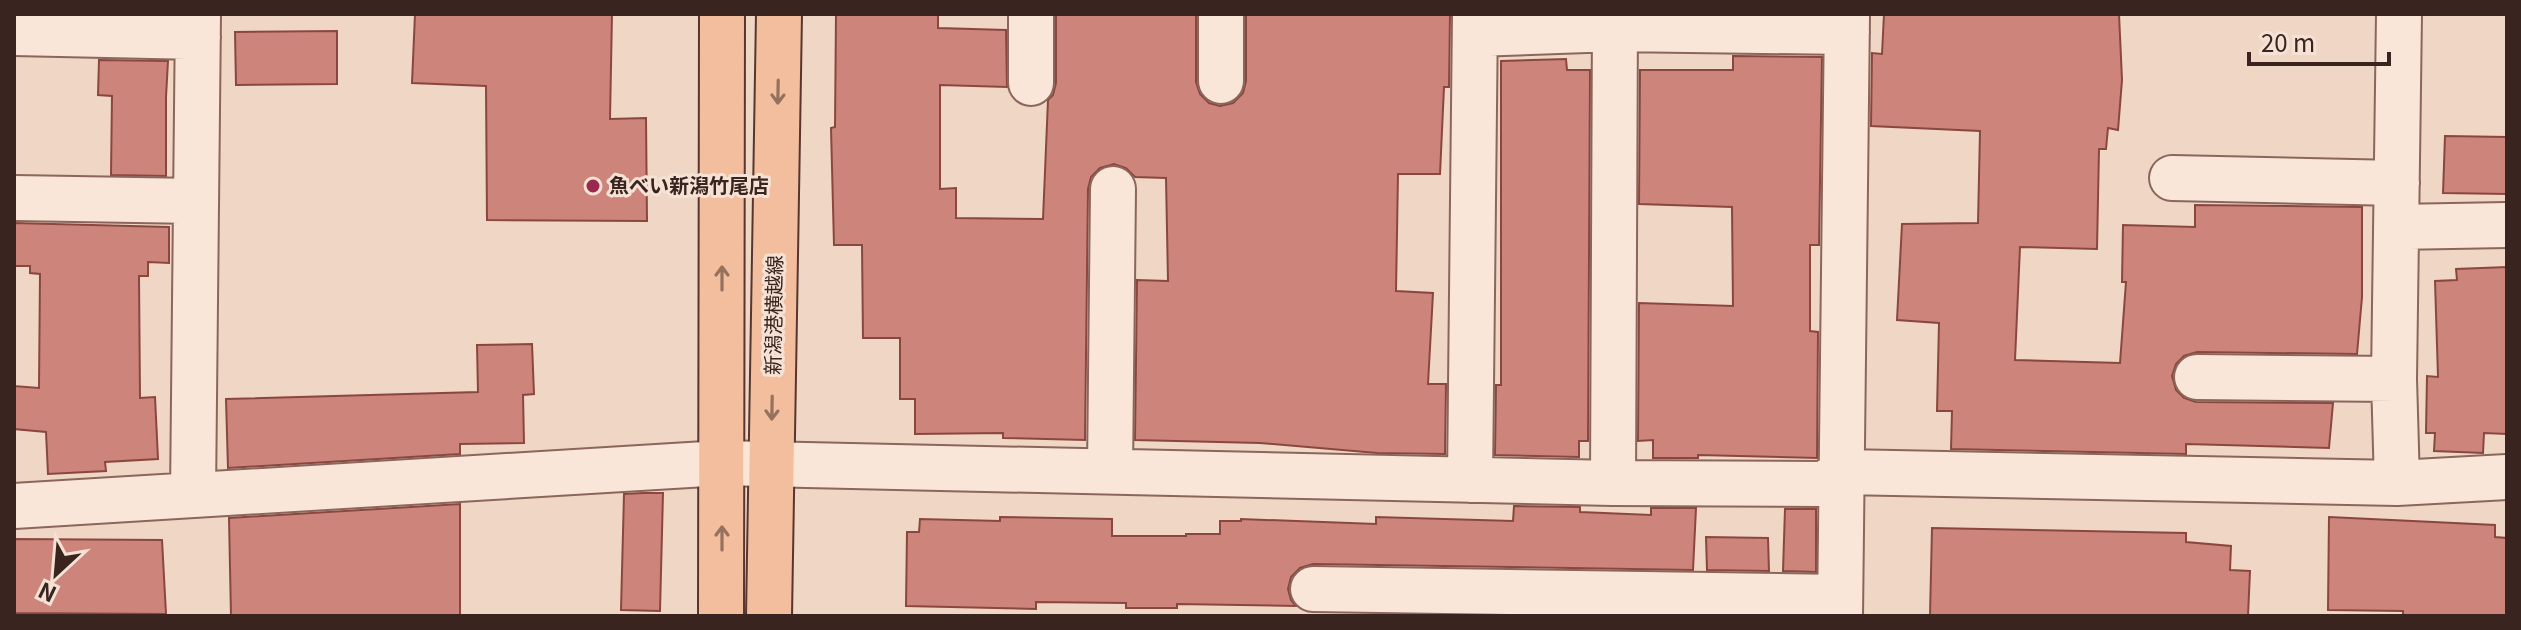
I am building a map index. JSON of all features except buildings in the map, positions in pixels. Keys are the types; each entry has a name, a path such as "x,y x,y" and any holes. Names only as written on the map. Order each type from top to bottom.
{"main road":[{"path":"721,616 722,14"},
{"name":"新潟港横越線","path":"769,616 779,14"}],"street":[{"path":"1031,14 1031,83"},
{"path":"1221,14 1221,81"},
{"path":"2397,483 2394,379 2399,14"},
{"path":"1613,483 1615,22"},
{"path":"1313,589 1840,607 1847,23 1475,24 1470,480"},
{"path":"14,33 198,26 193,495"},
{"path":"2172,178 2397,183"},
{"path":"1110,471 1113,189"},
{"path":"14,198 196,201"},
{"path":"2396,227 2507,225"},
{"path":"2197,377 2394,379"},
{"path":"14,506 771,462 1613,483 1823,484 1843,472 2397,483 2507,477"}],"place":[{"name":"魚べい新潟竹尾店","path":"593,186"}]}
